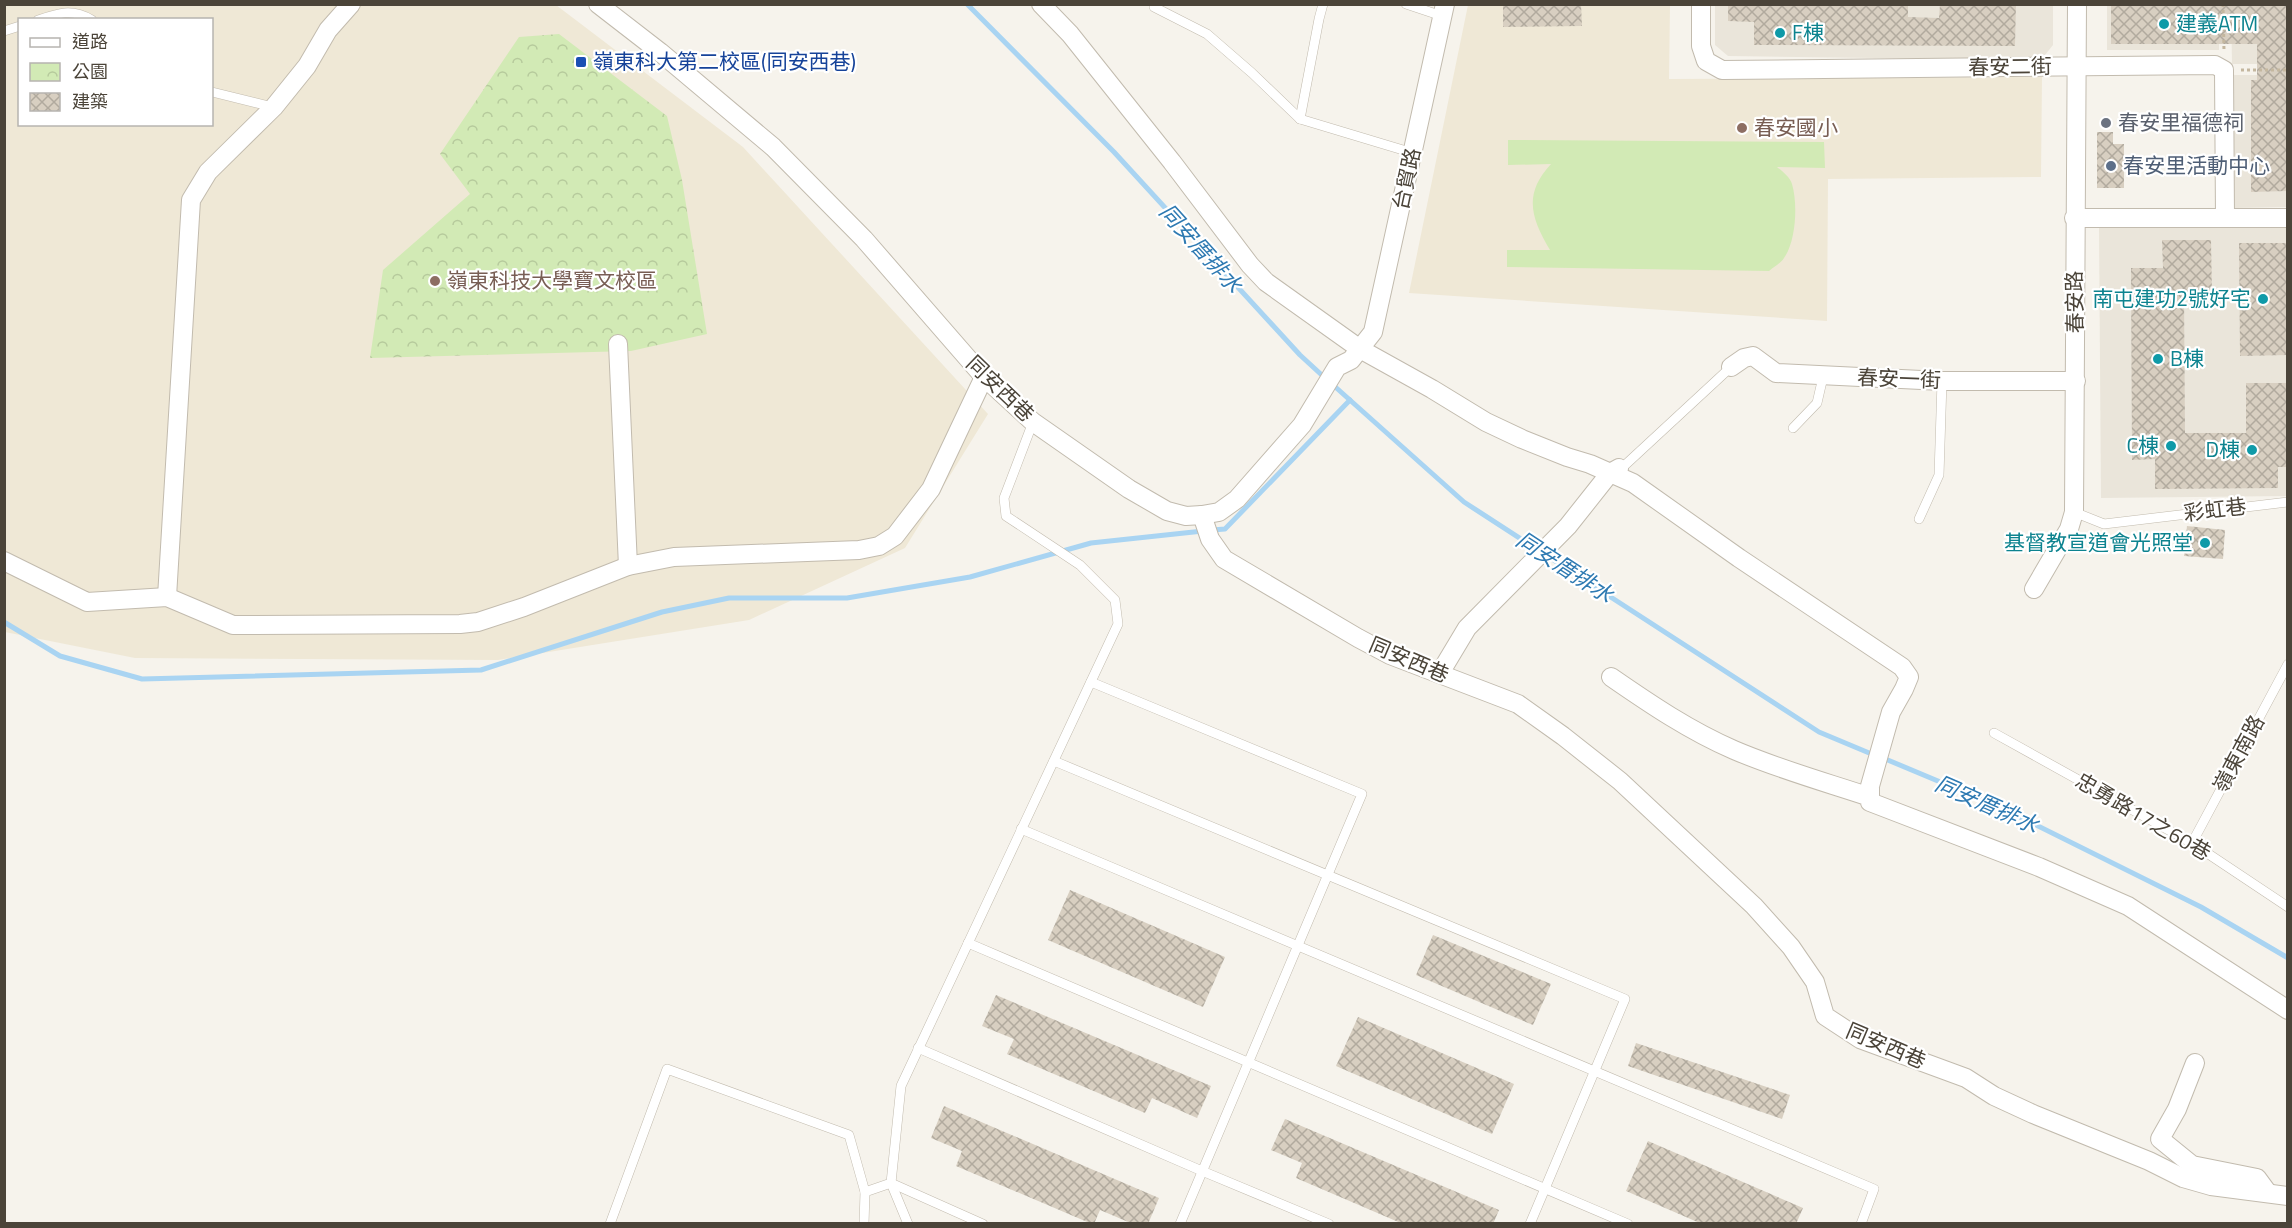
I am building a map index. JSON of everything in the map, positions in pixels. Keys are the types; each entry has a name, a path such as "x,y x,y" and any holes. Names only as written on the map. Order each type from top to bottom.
{"street":[{"path":"167,597 191,200 208,172 274,107 307,66 328,30 351,4"},
{"name":"同安西巷","path":"598,4 660,52 773,147 864,239 984,377 1033,422 1130,489 1167,511 1186,516 1202,515 1210,539 1224,559 1390,655 1518,704 1563,736 1628,788 1754,906 1791,947 1815,982 1825,1016 1860,1040 1966,1078 1994,1096 2150,1161 2184,1178 2211,1186 2288,1196"},
{"path":"1041,4 1070,34 1250,265 1266,282 1360,349 1432,388 1486,422 1531,442 1617,469 1633,483 1739,558 1902,667 1909,677 1891,712 1870,792 1870,802 2039,867 2128,906 2288,1010"},
{"name":"春安二街","path":"1701,4 1701,46 1706,61 1722,70 2215,65 2224,70"},
{"name":"春安路","path":"2034,589 2069,529 2074,512 2077,4"},
{"name":"台貿路","path":"1360,349 1373,332 1443,10"},
{"path":"2224,70 2225,218"},
{"path":"2074,218 2288,218"},
{"path":"618,344 628,566"},
{"path":"1202,515 1219,512 1237,499 1302,425 1337,367 1351,360 1360,349"},
{"name":"春安一街","path":"1731,367 1744,358 1753,356 1776,373 1823,377 1942,381 2076,381"},
{"path":"4,561 87,602 167,597 233,625 478,622 628,566 674,557 859,550 879,546 895,536 931,489 984,377"},
{"path":"1440,673 1467,628 1568,526 1617,469"},
{"path":"1611,676 1665,714 1733,750 1792,772 1870,792"},
{"path":"2195,1063 2177,1108 2160,1139 2192,1165 2257,1178 2268,1193"}],"lane":[{"path":"1300,119 1318,19 1323,4"},
{"path":"1406,4 1443,10"},
{"path":"1154,7 1207,33 1300,119 1413,153"},
{"path":"44,18 66,11 88,18"},
{"path":"213,92 274,107"},
{"path":"1617,469 1731,367"},
{"path":"1793,429 1817,404 1823,377"},
{"path":"1919,519 1939,475 1942,381"},
{"path":"908,1224 891,1183 901,1086 1118,624 1115,600 1080,565 1006,516 1004,498 1033,422"},
{"name":"彩虹巷","path":"2074,512 2104,524 2288,502"},
{"name":"嶺東南路","path":"2192,843 2288,664"},
{"path":"1091,682 1362,794 1180,1224"},
{"name":"忠勇路17之60巷","path":"1994,733 2192,843 2288,907"},
{"path":"1054,761 1625,999 1530,1224"},
{"path":"1021,829 1874,1189 1861,1224"},
{"path":"968,943 1628,1224"},
{"path":"918,1048 1329,1224"},
{"path":"610,1224 667,1069 849,1135 866,1192 864,1224"},
{"path":"866,1192 891,1183 983,1224"}],"path":[{"path":"2223,4 2224,70 2288,70"}],"shaded area":[{"name":"嶺東科技大學寶文校區","path":"4,5 556,5 743,147 988,414 905,548 749,620 498,660 135,658 5,632"},
{"name":"春安國小","path":"1468,5 1670,5 1669,79 2042,77 2041,177 1828,179 1827,321 1409,293"},
{"path":"1715,5 2053,5 2053,45 2041,60 1728,56 1715,45"},
{"name":"建義ATM","path":"2107,5 2219,5 2219,50 2107,50"},
{"path":"2231,5 2287,5 2287,64 2232,64"},
{"path":"2232,75 2287,75 2287,207 2233,208"},
{"path":"2287,227 2287,496 2101,498 2099,228"}],"green space":[{"path":"559,34 667,116 682,180 707,334 631,351 370,358 383,270 470,194 440,154 519,37"},
{"path":"1508,140 1824,142 1825,168 1777,167 1792,184 1795,222 1788,251 1781,262 1769,271 1507,267 1507,250 1550,250 1538,227 1533,196 1542,175 1551,164 1508,165"}],"building":[{"path":"1503,4 1581,4 1582,26 1503,27"},
{"path":"1728,4 1908,4 1908,17 1939,18 1940,4 2016,4 2015,46 1754,45 1754,22 1728,21"},
{"path":"2111,4 2286,4 2288,191 2251,192 2251,80 2257,80 2257,44 2111,44"},
{"name":"春安里活動中心","path":"2097,132 2113,132 2113,144 2124,144 2124,188 2097,188"},
{"path":"2162,240 2211,240 2212,295 2184,295 2185,433 2246,433 2246,383 2288,383 2288,467 2278,467 2278,488 2155,489 2155,459 2132,460 2131,268 2163,268"},
{"name":"南屯建功2號好宅","path":"2239,243 2288,243 2288,355 2240,356"},
{"name":"基督教宣道會光照堂","path":"2187,526 2225,530 2223,559 2184,556"},
{"path":"1070,890 1225,957 1203,1007 1048,940"},
{"path":"1433,935 1551,984 1533,1025 1416,975"},
{"path":"996,995 1211,1086 1197,1118 1152,1098 1145,1113 1007,1054 1014,1039 982,1026"},
{"path":"1358,1017 1514,1084 1492,1134 1336,1066"},
{"path":"1636,1043 1790,1095 1782,1119 1628,1066"},
{"path":"944,1106 1159,1198 1148,1224 1133,1224 1100,1210 1092,1224 956,1166 962,1151 931,1138"},
{"path":"1285,1119 1499,1210 1493,1224 1403,1224 1296,1178 1302,1163 1271,1150"},
{"path":"1648,1141 1803,1208 1796,1224 1702,1224 1626,1191"}],"waterway":[{"name":"同安厝排水","path":"967,4 1114,152 1300,355 1325,378"},
{"name":"同安厝排水","path":"1332,384 1464,502 1819,732 1874,755"},
{"path":"1212,530 1225,529 1350,400"},
{"path":"4,622 60,656 142,679 481,670 662,612 729,598 847,598 970,577 1091,543 1203,531"},
{"name":"同安厝排水","path":"1883,758 2000,807 2201,907 2288,958"}],"place":[{"name":"建義ATM","path":"2164,24"},
{"name":"F棟","path":"1780,33"},
{"name":"嶺東科大第二校區(同安西巷)","path":"581,62"},
{"name":"春安里福德祠","path":"2106,123"},
{"name":"春安國小","path":"1742,128"},
{"name":"春安里活動中心","path":"2111,166"},
{"name":"嶺東科技大學寶文校區","path":"435,281"},
{"name":"南屯建功2號好宅","path":"2263,299"},
{"name":"B棟","path":"2158,359"},
{"name":"C棟","path":"2171,446"},
{"name":"D棟","path":"2252,450"},
{"name":"基督教宣道會光照堂","path":"2205,543"}]}
